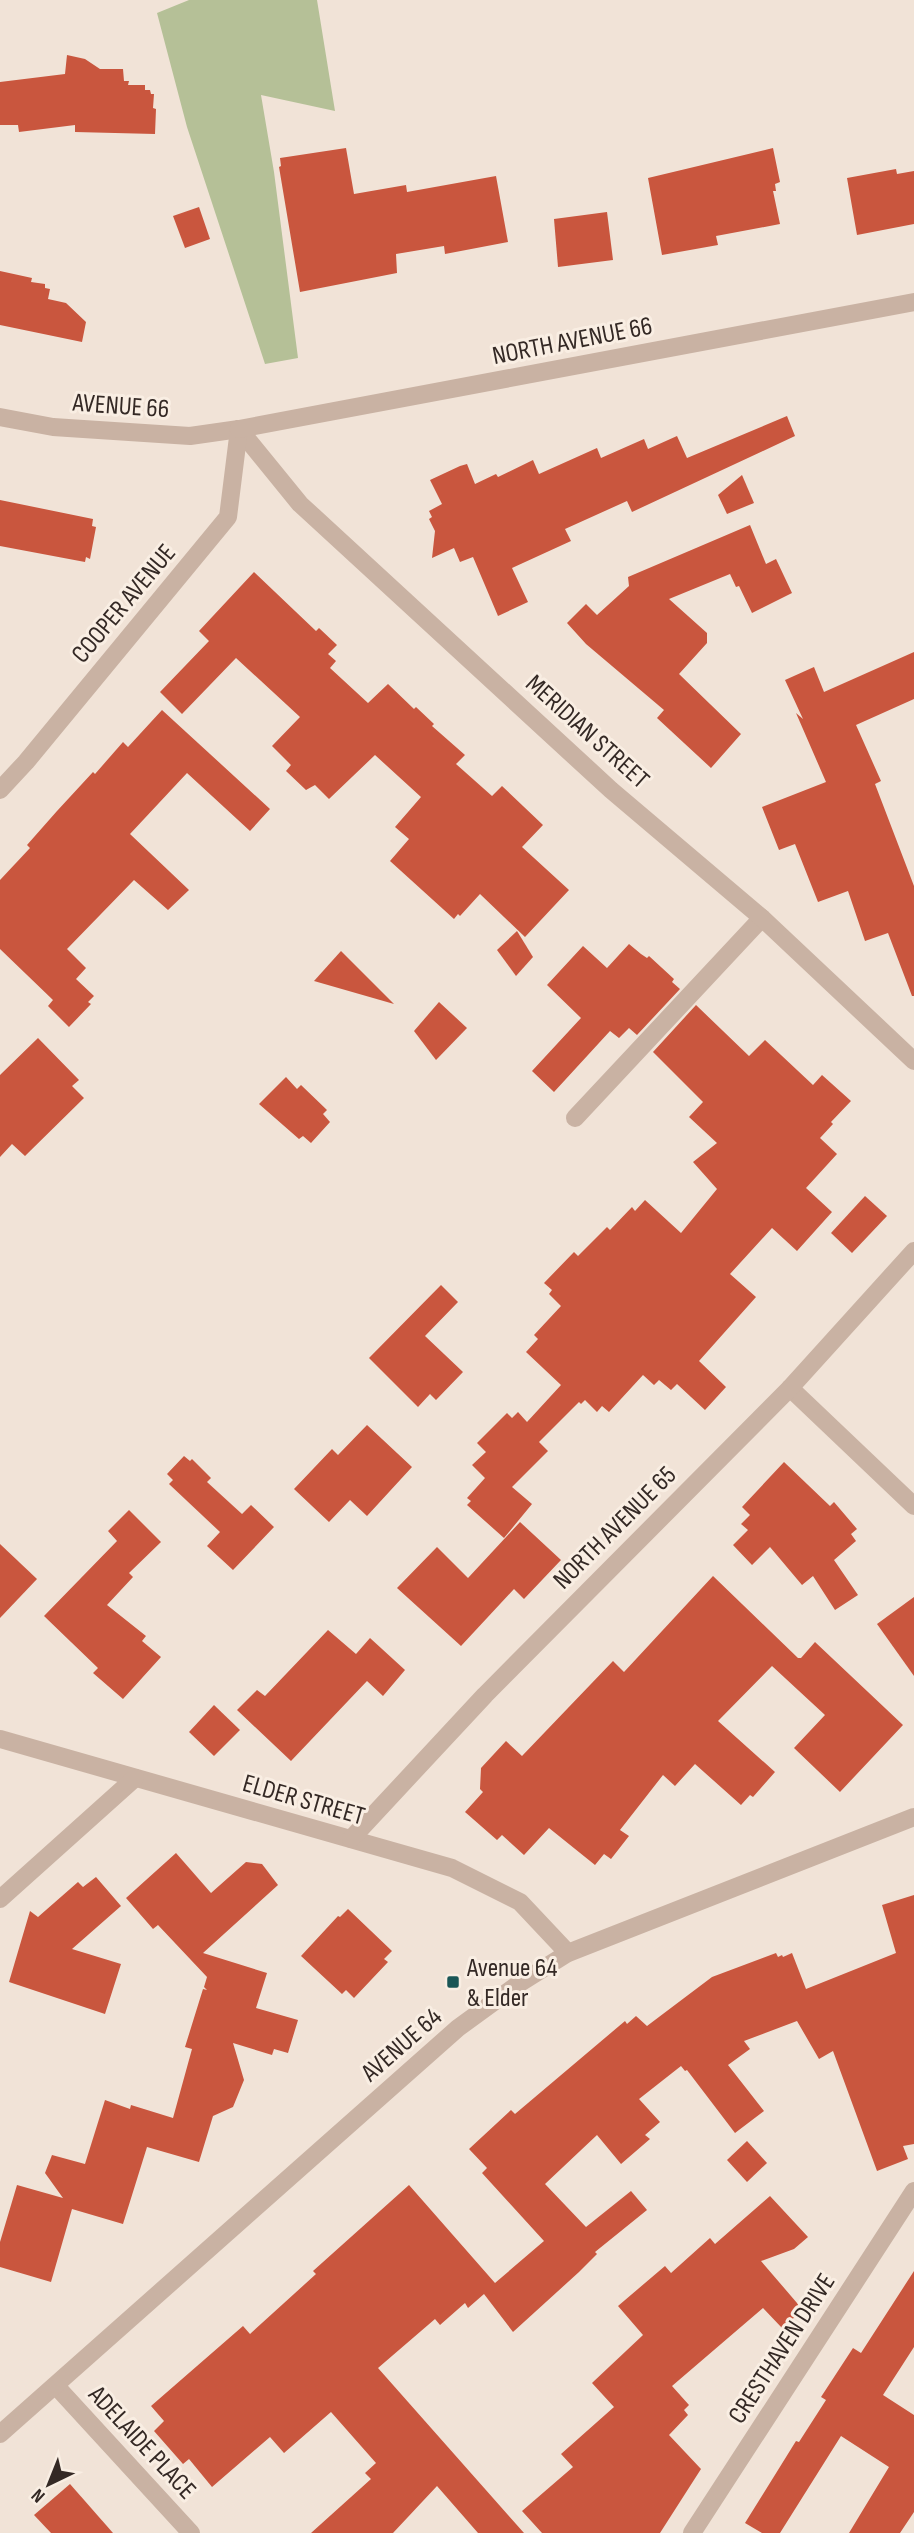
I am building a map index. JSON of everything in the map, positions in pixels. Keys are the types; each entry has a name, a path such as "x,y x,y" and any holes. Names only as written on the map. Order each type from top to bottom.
{"street":[{"name":"NORTH AVENUE 66","path":"239,429 914,302"},
{"name":"AVENUE 66","path":"0,417 52,427 190,436 239,429"},
{"name":"COOPER AVENUE","path":"0,790 228,517 239,429"},
{"name":"MERIDIAN STREET","path":"239,429 300,504 611,790 762,918 914,1060"},
{"path":"575,1118 762,918"},
{"name":"NORTH AVENUE 65","path":"351,1839 485,1695 790,1388 914,1251"},
{"path":"790,1388 914,1506"},
{"name":"ELDER STREET","path":"0,1739 452,1868 520,1902 568,1953"},
{"path":"0,1899 135,1777"},
{"name":"AVENUE 64","path":"0,2434 458,2028 517,1985 568,1953 914,1817"},
{"name":"CRESTHAVEN DRIVE","path":"692,2533 914,2191"},
{"name":"ADELAIDE PLACE","path":"56,2386 191,2533"}],"green space":[{"path":"189,0 317,0 335,111 261,95 274,172 298,358 265,364 187,127 157,13"}],"building":[{"path":"67,55 85,59 100,69 123,69 124,81 129,81 128,85 145,85 145,90 154,94 155,134 75,132 75,125 19,132 18,125 0,125 0,82 65,74"},
{"path":"346,148 354,194 406,185 407,192 496,176 508,242 445,254 444,246 396,254 397,273 300,292 279,167 280,158"},
{"path":"773,148 780,182 775,184 776,191 773,191 780,224 716,236 718,245 662,255 648,178"},
{"path":"896,169 897,174 914,171 914,224 857,235 847,178"},
{"path":"199,207 210,239 185,248 173,216"},
{"path":"607,212 613,260 558,267 554,219"},
{"path":"0,271 32,278 31,282 45,284 45,288 50,289 48,299 66,303 86,322 82,342 0,325"},
{"path":"787,416 795,436 632,512 627,501 565,529 571,541 512,568 528,602 498,616 473,557 460,562 454,548 432,558 435,531 429,519 432,517 429,511 442,504 430,480 460,466 467,464 475,484 496,474 498,477 533,460 539,474 597,448 601,458 644,439 648,449 677,436 687,458"},
{"path":"742,475 754,503 727,514 718,495"},
{"path":"0,500 93,519 92,526 96,527 90,559 86,557 85,562 0,546"},
{"path":"750,525 766,564 776,559 792,593 752,613 730,574 669,599 707,633 707,643 679,674 741,734 711,768 657,718 664,710 586,644 567,623 586,604 597,615 629,586 628,577"},
{"path":"254,572 316,631 319,628 337,645 328,654 336,661 330,668 368,703 388,684 465,755 456,764 492,796 502,786 543,825 522,847 569,890 525,937 480,894 454,919 390,861 409,839 395,827 421,797 375,755 329,799 315,785 306,790 286,771 291,765 272,746 300,717 236,658 182,714 160,692 209,641 199,631"},
{"path":"914,652 914,699 856,725 881,781 875,784 914,886 912,996 888,933 865,941 848,891 818,902 795,844 779,850 762,807 826,782 796,713 803,719 785,680 814,667 824,692"},
{"path":"162,710 270,809 250,831 187,773 130,834 189,890 168,910 134,880 67,949 86,968 76,979 94,996 88,1002 91,1004 69,1027 48,1006 53,1000 0,949 0,880 30,848 27,845 93,772 95,774 123,742 128,747"},
{"path":"517,931 533,957 516,976 497,950"},
{"path":"629,944 647,958 649,956 674,979 672,982 680,989 637,1035 629,1028 619,1038 610,1031 554,1092 532,1071 581,1018 547,985 583,946 607,968"},
{"path":"341,951 394,1004 314,981"},
{"path":"439,1002 467,1028 436,1060 414,1031"},
{"path":"696,1005 749,1056 765,1040 813,1085 822,1075 851,1101 820,1138 837,1154 806,1188 832,1212 797,1251 772,1228 730,1274 756,1297 699,1361 726,1387 705,1410 677,1384 671,1390 659,1380 654,1385 643,1375 609,1412 602,1406 597,1412 585,1400 581,1404 579,1402 539,1442 548,1451 512,1487 532,1504 504,1538 467,1505 471,1501 467,1498 485,1478 472,1465 486,1452 477,1443 507,1413 512,1418 518,1412 527,1422 561,1385 526,1352 538,1339 534,1335 561,1306 549,1294 552,1290 544,1283 574,1252 578,1256 607,1227 610,1230 632,1207 635,1211 645,1200 681,1233 717,1189 693,1162 717,1143 689,1117 703,1102 653,1052"},
{"path":"38,1038 79,1080 72,1086 84,1098 25,1156 12,1144 0,1157 0,1075"},
{"path":"286,1077 297,1089 301,1085 327,1110 323,1114 330,1122 311,1143 303,1136 299,1139 259,1104"},
{"path":"865,1196 887,1216 852,1253 831,1233"},
{"path":"441,1285 458,1302 425,1336 463,1372 436,1400 430,1394 418,1407 369,1358"},
{"path":"367,1425 412,1467 367,1516 350,1500 329,1522 294,1489 332,1449 338,1455"},
{"path":"184,1456 190,1461 192,1459 211,1478 207,1482 242,1514 251,1505 274,1527 233,1570 207,1546 220,1532 169,1484 173,1480 167,1474"},
{"path":"784,1462 830,1506 834,1502 857,1529 851,1534 856,1541 834,1560 858,1595 835,1610 813,1576 802,1585 770,1547 752,1565 733,1545 748,1530 741,1524 750,1515 742,1507"},
{"path":"129,1510 161,1542 129,1573 133,1577 107,1605 146,1636 142,1641 161,1657 123,1699 93,1673 98,1668 44,1616 117,1541 108,1531"},
{"path":"520,1522 561,1560 524,1599 514,1589 461,1646 397,1588 437,1547 468,1578"},
{"path":"0,1544 37,1579 0,1618"},
{"path":"713,1576 798,1658 815,1642 903,1725 840,1792 794,1748 825,1715 772,1666 718,1721 775,1772 753,1797 750,1795 741,1805 695,1764 675,1786 663,1775 620,1830 629,1836 611,1859 604,1854 595,1865 549,1828 524,1855 502,1835 497,1840 465,1812 483,1792 480,1789 481,1768 506,1741 522,1756 613,1661 624,1672"},
{"path":"914,1597 914,1676 877,1624"},
{"path":"328,1630 356,1654 370,1638 405,1670 383,1696 367,1681 291,1761 237,1710 257,1690 265,1696"},
{"path":"214,1705 240,1730 214,1756 189,1732"},
{"path":"176,1853 211,1893 246,1862 262,1864 278,1885 203,1953 267,1973 256,2008 298,2020 288,2053 274,2049 272,2055 233,2043 244,2080 233,2107 213,2116 199,2162 147,2147 123,2224 72,2209 51,2282 0,2267 0,2242 17,2185 63,2198 45,2173 52,2155 85,2164 105,2100 130,2109 131,2105 173,2118 192,2049 185,2047 203,1989 207,1990 204,1987 207,1977 158,1925 153,1929 126,1898"},
{"path":"96,1877 121,1906 72,1949 121,1964 105,2014 9,1982 30,1911 38,1917 78,1882 83,1887"},
{"path":"914,1895 914,2144 903,2146 908,2159 877,2171 833,2051 819,2059 797,2021 744,2041 750,2049 728,2065 764,2111 735,2133 687,2070 681,2066 639,2099 660,2122 645,2135 650,2139 621,2164 597,2135 545,2184 586,2227 631,2191 647,2210 595,2252 597,2254 579,2272 513,2332 484,2294 468,2308 465,2303 440,2325 435,2319 378,2368 524,2533 478,2533 437,2486 393,2533 311,2533 371,2479 365,2473 376,2463 331,2412 284,2453 270,2437 212,2487 189,2459 183,2464 154,2431 164,2421 151,2406 243,2326 250,2334 316,2274 313,2271 409,2185 495,2283 544,2241 482,2173 487,2168 469,2149 511,2110 515,2114 625,2021 627,2024 636,2016 647,2026 712,1977 776,1953 778,1957 783,1957 792,1953 806,1989 896,1953 882,1905"},
{"path":"348,1909 392,1951 384,1959 388,1962 354,1998 346,1990 342,1994 301,1956 338,1916"},
{"path":"747,2141 767,2163 747,2182 727,2160"},
{"path":"770,2196 808,2237 794,2249 761,2261 803,2310 782,2328 763,2308 672,2386 689,2405 684,2410 688,2415 669,2435 701,2469 660,2533 542,2533 522,2511 573,2467 561,2454 614,2407 592,2383 643,2335 618,2306 665,2266 671,2273 710,2238 715,2244"},
{"path":"914,2271 914,2347 883,2395 914,2415 914,2512 900,2533 849,2533 889,2467 841,2436 780,2533 762,2533 745,2523 796,2441 799,2442 826,2400 821,2397 853,2348 861,2353"},
{"path":"70,2484 113,2533 51,2533 34,2515"}],"place":[{"name":"Avenue 64 & Elder","path":"453,1982"}]}
